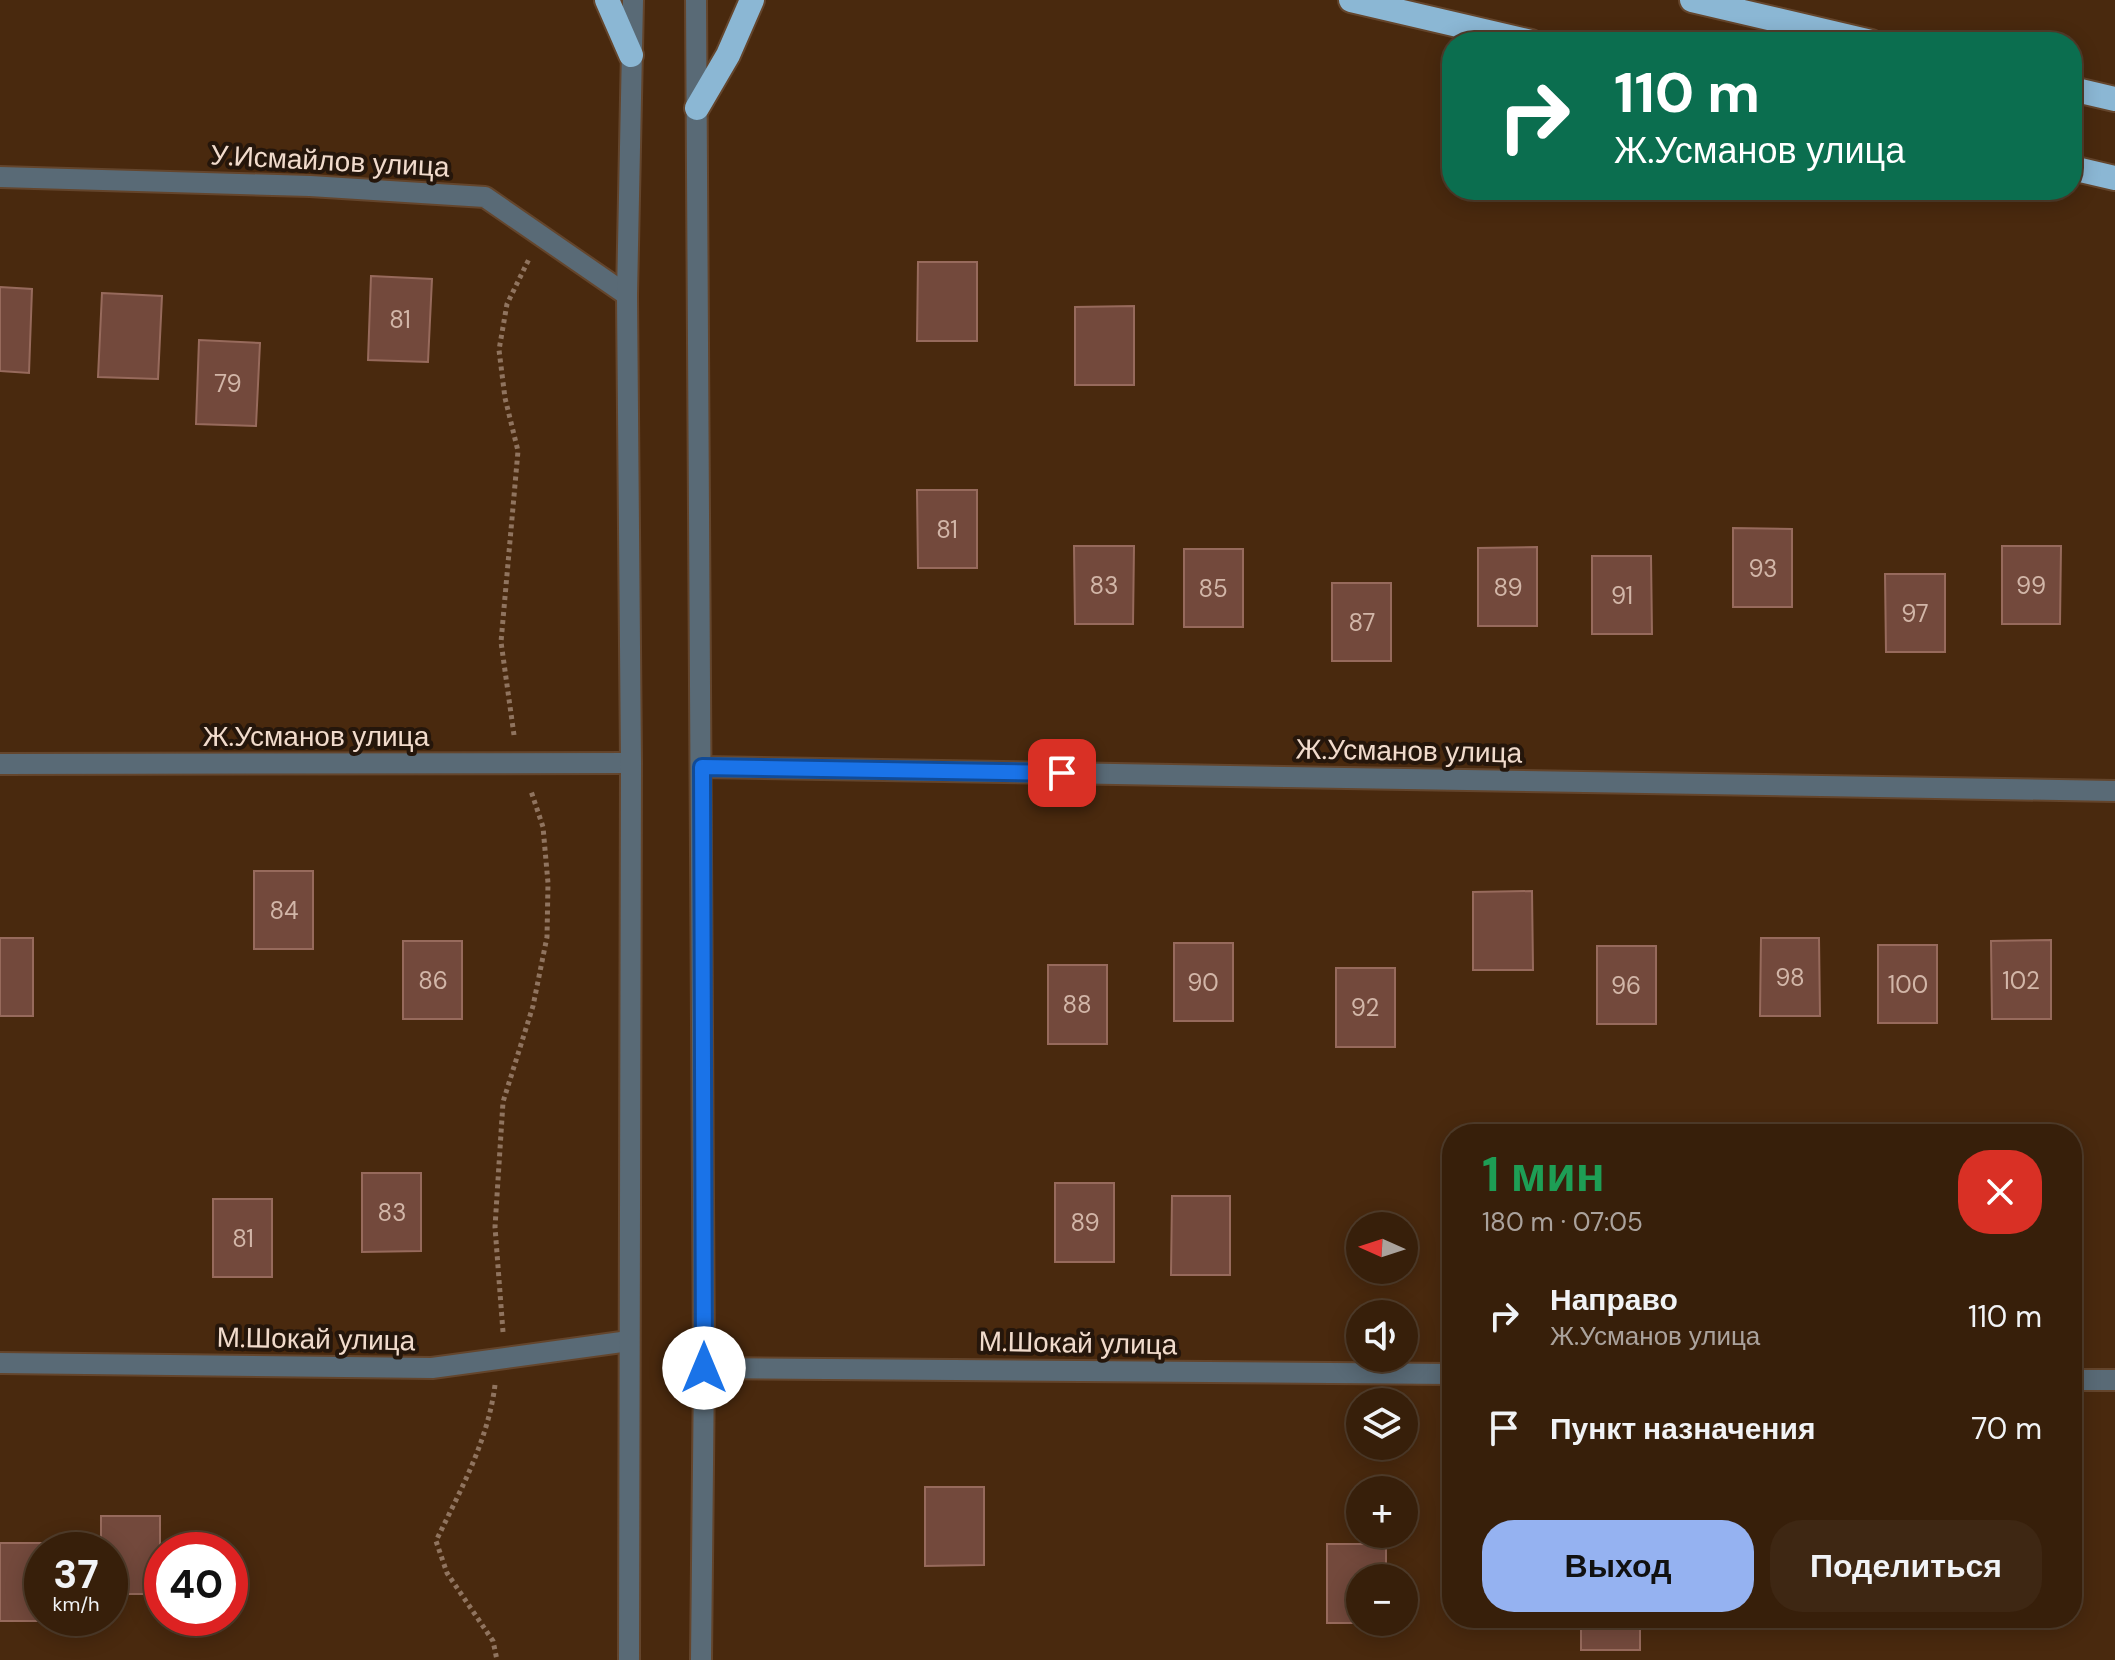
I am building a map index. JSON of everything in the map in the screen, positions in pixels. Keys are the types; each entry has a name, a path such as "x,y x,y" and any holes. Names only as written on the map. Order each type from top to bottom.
{"highway":[{"path":"607,0 631,55"},
{"path":"697,108 728,55 752,0"},
{"path":"1351,0 1488,32"},
{"path":"1692,0 1828,32"},
{"path":"2082,91 2115,99"},
{"path":"2082,170 2115,178"}],"street":[{"path":"629,1660 631,763 627,295 633,0"},
{"path":"696,0 704,1368 701,1660"},
{"name":"У.Исмайлов улица","path":"0,177 310,186 485,197 627,295"},
{"name":"Ж.Усманов улица","path":"0,764 631,763"},
{"name":"Ж.Усманов улица","path":"702,767 2115,791"},
{"name":"М.Шокай улица","path":"0,1363 432,1368 629,1341"},
{"name":"М.Шокай улица","path":"704,1368 1442,1374"},
{"path":"2082,1380 2115,1380"}],"path":[{"path":"497,1660 493,1641 447,1573 436,1541 483,1438 492,1411 503,1329 495,1227 503,1102 533,1006 547,937 548,883 543,827 510,723 501,642 518,451 499,350 507,304 541,234"}],"building":[{"path":"918,262 977,262 977,341 917,341"},
{"path":"371,276 432,279 428,362 368,360"},
{"path":"0,287 32,289 29,373 0,371"},
{"path":"102,293 162,296 158,379 98,377"},
{"path":"1134,306 1134,385 1075,385 1075,307"},
{"path":"199,340 260,343 256,426 196,424"},
{"path":"917,490 977,490 977,568 918,568"},
{"path":"1733,528 1792,529 1792,607 1733,607"},
{"path":"1074,546 1134,546 1133,624 1075,624"},
{"path":"2002,546 2061,546 2060,624 2002,624"},
{"path":"1537,547 1537,626 1478,626 1478,548"},
{"path":"1184,549 1243,549 1243,627 1184,627"},
{"path":"1592,556 1651,556 1652,634 1592,634"},
{"path":"1885,574 1945,574 1945,652 1886,652"},
{"path":"1332,583 1391,583 1391,661 1332,661"},
{"path":"254,871 313,871 313,949 254,949"},
{"path":"1532,891 1533,970 1473,970 1473,892"},
{"path":"0,938 33,938 33,1016 0,1016"},
{"path":"1761,938 1819,938 1820,1016 1760,1016"},
{"path":"2051,940 2051,1019 1992,1019 1991,941"},
{"path":"403,941 462,941 462,1019 403,1019"},
{"path":"1174,943 1233,943 1233,1021 1174,1021"},
{"path":"1878,945 1937,945 1937,1023 1878,1023"},
{"path":"1597,946 1656,946 1656,1024 1597,1024"},
{"path":"1048,965 1107,965 1107,1044 1048,1044"},
{"path":"1336,968 1395,968 1395,1047 1336,1047"},
{"path":"362,1173 421,1173 421,1251 362,1252"},
{"path":"1055,1183 1114,1183 1114,1262 1055,1262"},
{"path":"1172,1196 1230,1196 1230,1275 1171,1275"},
{"path":"213,1199 272,1199 272,1277 213,1277"},
{"path":"925,1487 984,1487 984,1565 925,1566"},
{"path":"101,1516 160,1516 160,1532 144,1532 144,1594 128,1594 128,1532 101,1532"},
{"path":"0,1543 24,1543 24,1621 0,1621"},
{"path":"1327,1544 1346,1544 1346,1548 1386,1548 1386,1564 1346,1564 1346,1623 1327,1623"},
{"path":"1581,1628 1640,1628 1640,1650 1581,1650"}],"route":[{"path":"704,1368 702,767 1062,773"}]}
